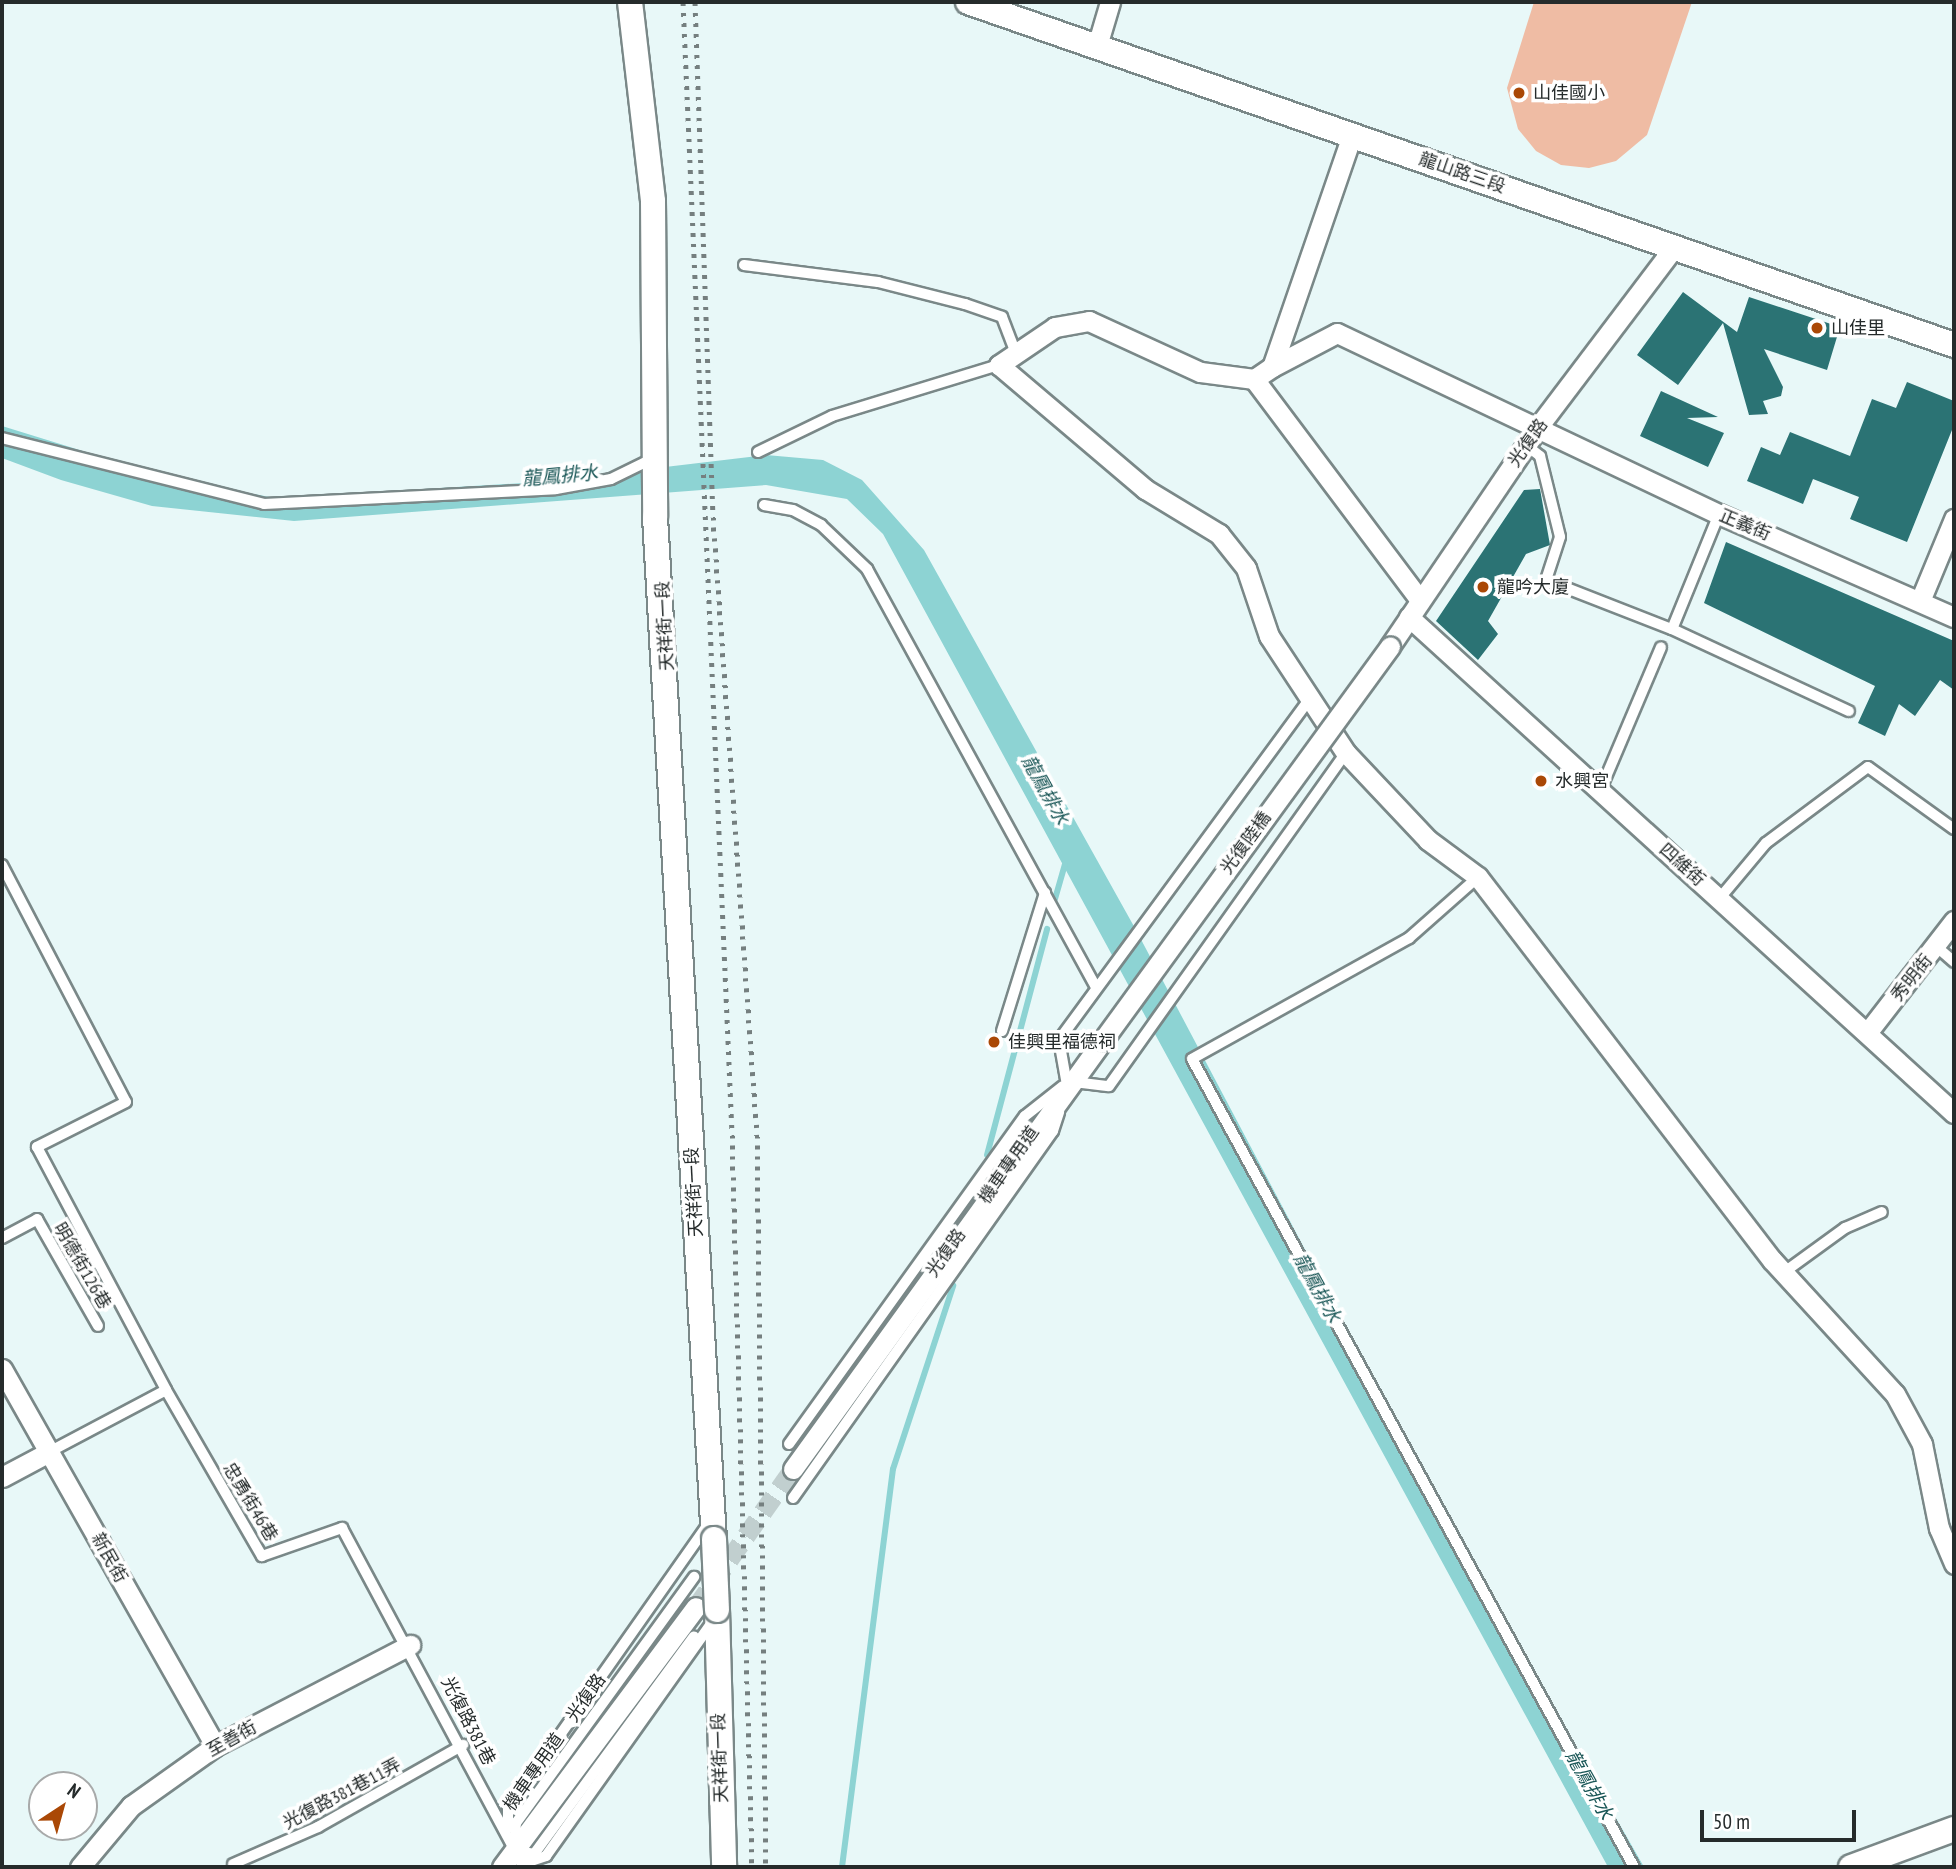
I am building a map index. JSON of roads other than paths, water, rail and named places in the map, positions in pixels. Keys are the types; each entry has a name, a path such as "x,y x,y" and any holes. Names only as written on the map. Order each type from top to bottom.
{"street":[{"path":"631,2 653,201 655,458"},
{"name":"龍山路三段","path":"968,2 1954,345"},
{"path":"1097,46 1110,2"},
{"path":"1352,135 1272,367 1254,379 1200,372 1089,321 1055,327 999,365 1144,489 1219,534 1246,568 1269,636 1312,697 1346,754 1428,840 1478,877 1783,1273 1909,1416 1954,1564"},
{"name":"光復路","path":"1390,646 1538,427 1674,247"},
{"name":"正義街","path":"1272,367 1337,333 1719,514 1954,617"},
{"path":"1254,379 1420,600"},
{"name":"天祥街一段","path":"655,458 654,517 713,1528 707,1615 724,1867"},
{"path":"1920,600 1954,519"},
{"name":"四維街","path":"1409,617 1954,1113"},
{"name":"光復陸橋","path":"1103,1040 1390,646"},
{"name":"秀明街","path":"1867,1033 1937,947 1954,921"},
{"name":"光復路","path":"793,1469 1068,1081 1103,1040"},
{"name":"新民街","path":"2,1369 215,1746"},
{"path":"2,1478 49,1452"},
{"name":"光復路","path":"502,1867 519,1859 707,1615"},
{"name":"至善街","path":"80,1867 131,1806 215,1746 410,1645"},
{"path":"1851,1867 1954,1829"}],"lane":[{"path":"744,265 878,282 965,304 1002,317 1016,354"},
{"path":"758,452 832,416 999,365"},
{"path":"2,438 264,504 556,489 611,479 655,458"},
{"path":"1526,445 1540,456 1560,537 1546,580 1672,629 1849,711"},
{"path":"764,505 793,510 821,525 867,569 1096,988"},
{"path":"1672,629 1719,514"},
{"path":"1600,791 1661,648"},
{"path":"1312,697 1059,1040 1068,1081 1109,1086 1346,754"},
{"path":"1719,899 1766,843 1868,767 1954,828"},
{"path":"2,865 126,1102 37,1147 166,1390 49,1452"},
{"path":"1478,877 1409,938 1192,1059 1634,1867"},
{"path":"1002,1031 1045,893"},
{"path":"1937,947 1954,962"},
{"name":"機車專用道","path":"789,1444 1025,1115 1068,1081"},
{"name":"機車專用道","path":"793,1498 1052,1131 1068,1081"},
{"path":"1783,1273 1845,1228 1882,1212"},
{"name":"明德街126巷","path":"2,1238 37,1219 98,1326"},
{"name":"忠勇街46巷","path":"166,1390 262,1556 342,1528 410,1645"},
{"name":"光復路","path":"519,1859 508,1810 713,1528"},
{"name":"機車專用道","path":"519,1859 516,1823 694,1577"},
{"path":"519,1859 531,1861 546,1856 707,1615"},
{"name":"光復路381巷","path":"410,1645 519,1859"},
{"name":"光復路381巷11弄","path":"233,1864 318,1827 463,1745"}],"water":[{"name":"龍鳳排水","path":"2,426 170,478 275,498 539,482 766,455 823,460 862,480 924,550 1136,930 1401,1431 1401,1442 1644,1867 1608,1867 883,534 847,499 766,485 294,521 152,506 61,480 2,458"}],"waterway":[{"path":"1055,899 1065,864"},
{"path":"987,1155 1047,929"},
{"path":"842,1867 893,1469 953,1286"}],"tunnel":[{"path":"696,1607 793,1469"}],"railway":[{"path":"683,2 732,1135 752,1867"},
{"path":"695,2 713,517 757,1135 766,1867"}],"place":[{"name":"山佳國小","path":"1519,93"},
{"name":"山佳里","path":"1817,328"},
{"name":"龍吟大廈","path":"1483,587"},
{"name":"水興宮","path":"1541,781"},
{"name":"佳興里福德祠","path":"994,1042"}]}
